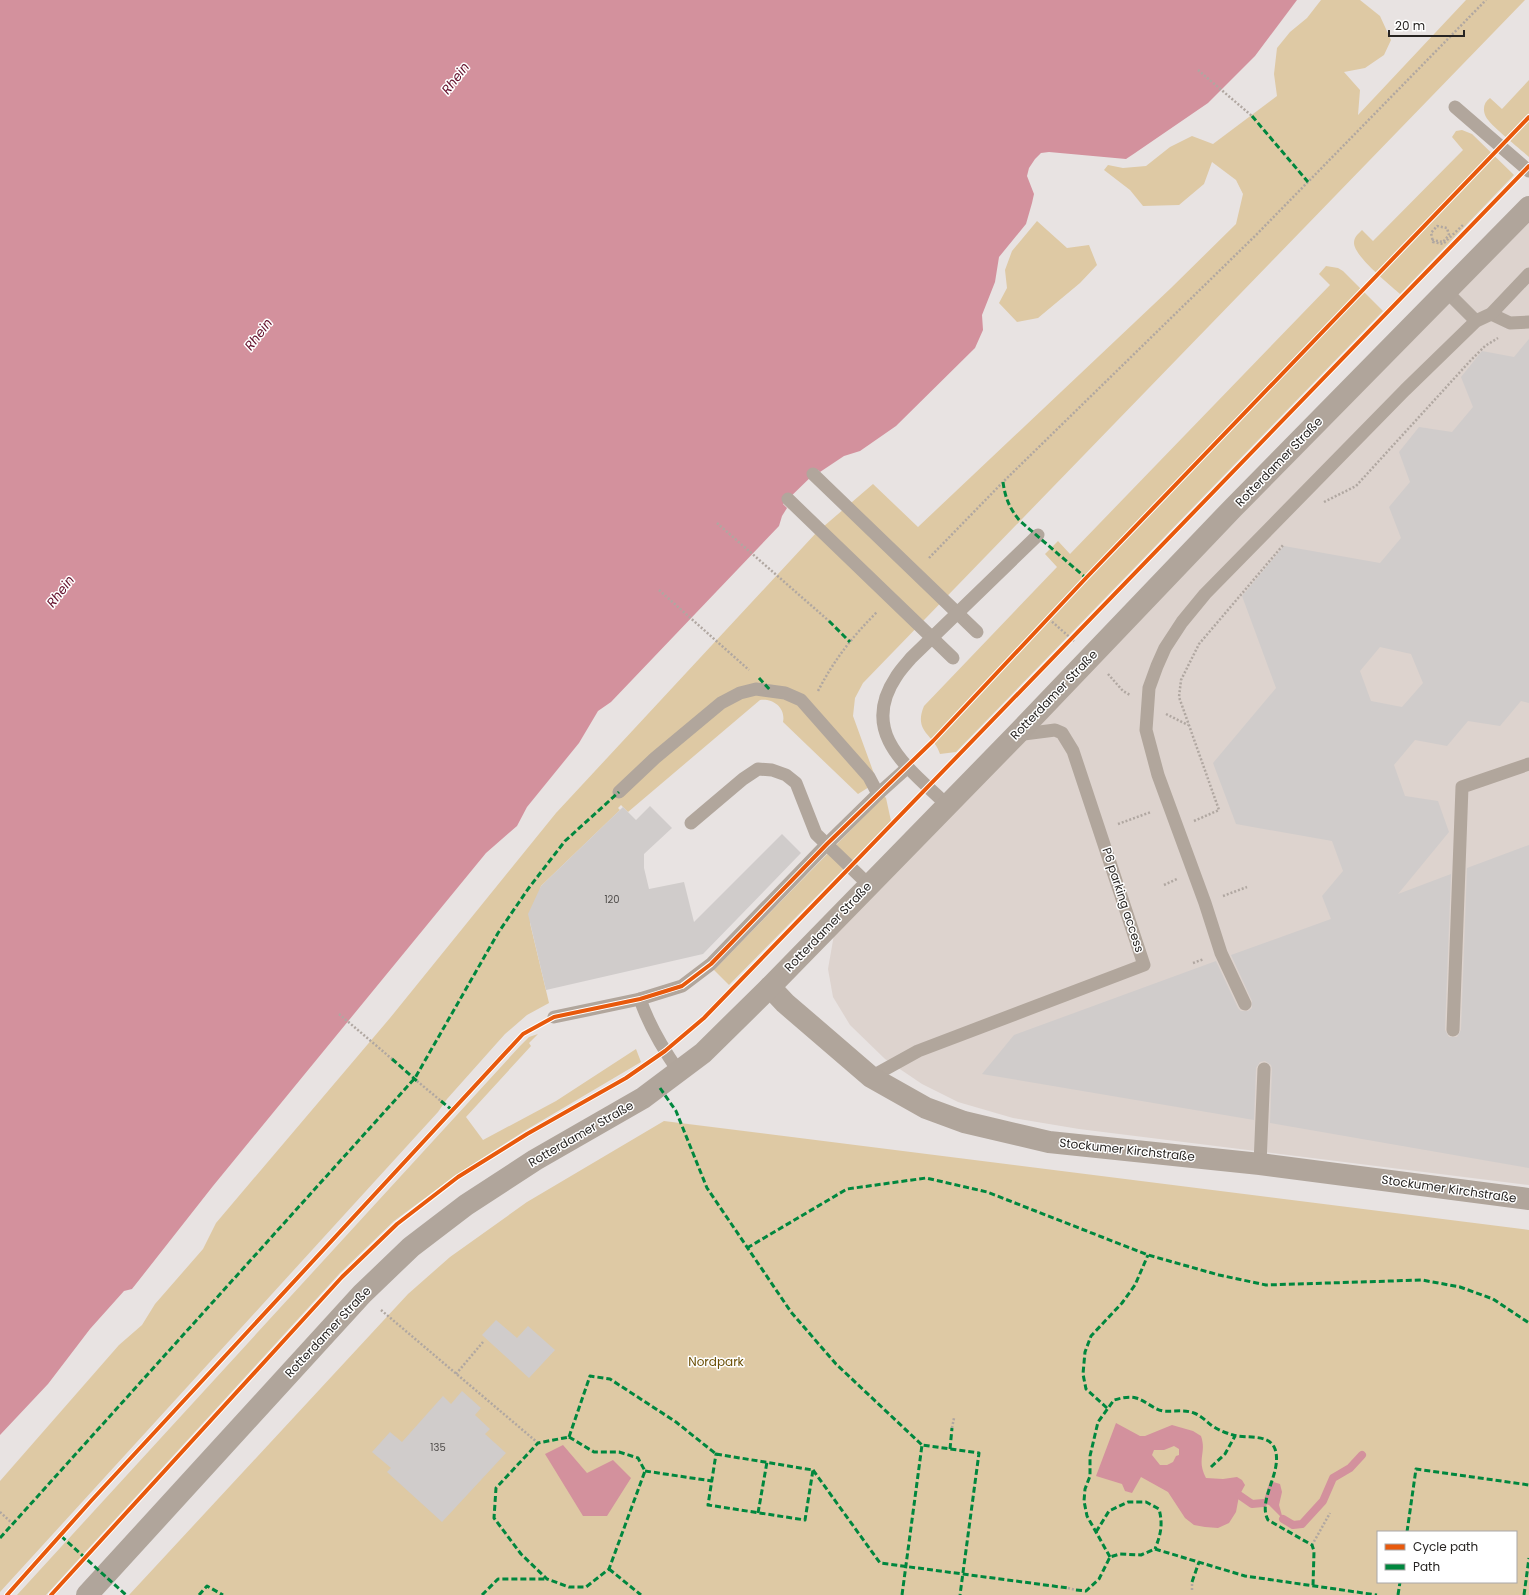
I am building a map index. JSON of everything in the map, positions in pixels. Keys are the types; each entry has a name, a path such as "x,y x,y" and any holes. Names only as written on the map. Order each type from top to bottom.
{"street":[{"name":"Rotterdamer Straße","path":"87,1595 362,1294 411,1247 466,1205 535,1160 643,1098 703,1053 770,987 1016,735 1238,503 1529,207"},
{"name":"Stockumer Kirchstraße","path":"770,987 785,1004 871,1077 926,1108 964,1122 1049,1142 1260,1164 1529,1199"}],"lane":[{"path":"1455,107 1529,171"},
{"path":"1245,1004 1221,952 1205,903 1158,775 1146,730 1149,688 1165,648 1182,622 1205,594 1405,390 1476,321 1490,314 1529,274"},
{"path":"1446,291 1476,321"},
{"path":"1490,314 1510,323 1529,322"},
{"path":"813,474 977,632"},
{"path":"788,498 953,658"},
{"path":"947,805 900,760 887,739 883,718 886,697 895,677 911,658 1038,535"},
{"path":"620,792 655,758 715,708 740,693 756,688 785,693 801,700 810,707 823,725 869,777 878,794"},
{"name":"P6 parking access","path":"871,1077 918,1051 1144,965 1073,751 1062,733 1055,730 1016,735"},
{"path":"1453,1030 1462,787 1529,764"},
{"path":"554,1018 640,999 682,986 711,964 827,844 908,767"},
{"path":"691,823 748,776 758,770 772,770 786,775 796,783 816,834 869,885"},
{"path":"640,999 646,1016 661,1046 679,1072"},
{"path":"1260,1164 1264,1068"}],"path":[{"path":"915,572 1003,482 1256,236 1486,0"},
{"path":"1198,70 1252,116"},
{"path":"1432,240 1443,242 1449,235 1447,228 1437,226 1431,233 1434,242 1443,244 1464,224"},
{"path":"1321,503 1356,486 1476,355 1485,346 1501,336"},
{"path":"717,523 829,621"},
{"path":"1177,828 1219,810 1179,697 1181,680 1193,654 1209,630 1233,605 1286,541"},
{"path":"659,590 753,673"},
{"path":"810,707 833,663 862,626 891,598"},
{"path":"1065,644 1076,633"},
{"path":"1100,831 1170,805"},
{"path":"1205,903 1247,887"},
{"path":"339,1014 392,1059"},
{"path":"417,1081 441,1100"},
{"path":"362,1294 538,1443"},
{"path":"456,1374 483,1342"},
{"path":"952,1428 954,1418"},
{"path":"0,1512 13,1524"},
{"path":"1312,1545 1330,1513"},
{"path":"1192,1582 1192,1590"},
{"path":"1068,1588 1076,1590"}],"shaded area":[{"path":"1529,222 1529,1185 1079,1129 1013,1118 958,1102 922,1084 885,1059 850,1025 833,997 828,969 835,929"}],"green space":[{"path":"1321,0 1360,0 1380,16 1391,40 1384,55 1365,68 1344,72 1360,90 1358,115 1466,0 1525,0 863,683 855,698 853,716 877,782 858,794 783,722 782,712 778,705 774,702 760,700 628,812 621,805 618,808 620,810 541,886 530,923 549,1003 527,1015 505,1034 447,1099 438,1112 0,1592 0,1481 119,1345 142,1325 155,1304 203,1249 216,1223 390,1018 556,813 816,533 873,484 918,527 1171,288 1236,224 1243,194 1236,180 1212,162 1204,184 1179,205 1143,206 1130,190 1104,170 1108,165 1123,168 1146,166 1170,147 1192,136 1213,144 1277,96 1274,74 1277,48 1290,32 1307,18"},
{"path":"1529,80 1529,157 1489,121 1486,117 1484,109 1486,102 1490,98 1502,109"},
{"path":"1462,130 1472,134 1514,175 1400,294 1373,270 1360,255 1354,243 1356,236 1362,230 1373,241 1463,150 1452,137 1456,131"},
{"path":"1037,221 1067,248 1089,245 1097,265 1080,283 1038,318 1017,322 999,303 1007,288 1005,270 1012,251"},
{"path":"1326,266 1338,268 1343,271 1383,311 956,752 940,754 921,722 921,715 924,706 1057,567 1045,554 1058,541 1070,554 1330,285 1319,274"},
{"path":"884,796 886,798 891,821 729,985 714,970"},
{"path":"538,1034 529,1043 531,1046 466,1117 483,1140 556,1101 636,1049 641,1062 526,1130 456,1175 394,1221 340,1273 46,1595 17,1595 520,1046 529,1037"},
{"name":"Nordpark","path":"664,1121 1529,1230 1529,1595 129,1595 408,1294 450,1257 527,1202"}],"water":[{"name":"Rhein","path":"0,0 1297,0 1255,56 1208,103 1126,159 1049,152 1041,153 1035,159 1029,168 1027,176 1034,194 1026,224 999,257 995,282 982,315 983,330 975,348 896,426 860,451 844,456 820,472 818,470 783,504 787,508 782,516 779,526 611,702 598,711 579,743 527,807 517,826 486,853 213,1186 132,1289 124,1291 90,1329 48,1384 0,1435"},
{"path":"1116,1423 1140,1436 1145,1436 1172,1425 1193,1431 1201,1436 1203,1442 1202,1466 1206,1478 1223,1479 1237,1477 1242,1480 1245,1485 1239,1496 1236,1512 1229,1523 1218,1528 1194,1525 1185,1518 1168,1492 1141,1477 1132,1493 1125,1491 1122,1484 1096,1476","holes":["1174,1446 1179,1449 1179,1455 1176,1456 1173,1462 1167,1465 1160,1465 1152,1455 1154,1450 1164,1450"]},
{"path":"563,1445 587,1473 613,1460 631,1478 607,1516 583,1516 545,1454"},
{"path":"1270,1481 1280,1484 1282,1492 1279,1505 1283,1519 1269,1505 1263,1503"}],"building":[{"path":"1529,339 1529,703 1521,701 1500,726 1468,721 1447,746 1415,740 1394,765 1405,796 1438,801 1449,832 1398,894 1451,874 1445,1030 1449,1037 1457,1037 1461,1030 1467,868 1529,845 1529,1168 1270,1123 1272,1069 1271,1065 1265,1061 1260,1062 1256,1068 1254,1120 982,1074 1014,1035 1216,961 1238,1008 1241,1011 1248,1011 1252,1008 1252,1001 1231,955 1331,919 1322,896 1343,871 1332,841 1236,824 1213,763 1276,688 1242,596 1284,546 1380,563 1401,538 1389,507 1410,482 1399,452 1419,427 1452,432 1473,407 1461,377 1482,351 1514,357","holes":["1380,647 1411,654 1423,683 1402,707 1371,701 1360,671"]},
{"path":"650,806 672,828 644,854 644,868 649,889 684,882 694,922 782,834 801,853 703,954 546,990 528,914 541,886 623,807 636,820"},
{"path":"496,1320 517,1338 528,1326 555,1350 529,1378 482,1335"},
{"path":"462,1391 481,1408 475,1415 490,1429 485,1434 506,1453 442,1522 387,1472 391,1468 372,1452 390,1432 402,1442 443,1396 451,1404"}],"waterway":[{"path":"1283,1519 1293,1525 1302,1524 1323,1501 1333,1478 1350,1468 1362,1455"},
{"path":"1239,1495 1252,1504 1263,1503"}],"marked path":[{"path":"1252,116 1308,182"},
{"path":"1003,482 1008,502 1020,521 1086,578"},
{"path":"829,621 850,642"},
{"path":"759,678 771,691"},
{"path":"0,1538 415,1078 498,933 528,889 565,841 619,792"},
{"path":"392,1059 417,1081"},
{"path":"660,1088 676,1111 707,1188 791,1312 836,1364 922,1445"},
{"path":"441,1101 452,1110"},
{"path":"747,1248 847,1189 926,1178 987,1192 1148,1255 1219,1275 1266,1285 1422,1280 1460,1287 1493,1299 1529,1323"},
{"path":"1107,1408 1086,1389 1083,1374 1085,1352 1091,1336 1122,1303 1135,1285 1148,1255"},
{"path":"569,1437 590,1376 610,1379 676,1422 716,1454"},
{"path":"1110,1557 1087,1516 1084,1501 1085,1489 1090,1476 1090,1456 1098,1422 1114,1400 1133,1397 1163,1411 1182,1411 1194,1413 1214,1427 1225,1432 1238,1436 1263,1439 1272,1444 1277,1458 1276,1467 1267,1495 1265,1512 1268,1520 1312,1545 1314,1551 1313,1586"},
{"path":"950,1449 952,1428"},
{"path":"1211,1467 1225,1454 1235,1436"},
{"path":"569,1437 594,1452 619,1452 638,1458 645,1471 609,1569 586,1587 569,1587 547,1579 521,1554 494,1518 496,1488 538,1443 569,1437"},
{"path":"902,1595 922,1445 979,1453 960,1595"},
{"path":"716,1454 813,1470 805,1520 708,1505 716,1454"},
{"path":"758,1513 767,1462"},
{"path":"1407,1531 1416,1469 1529,1485"},
{"path":"813,1470 880,1563 1068,1588"},
{"path":"645,1471 712,1481"},
{"path":"1096,1532 1109,1511 1128,1502 1146,1502 1159,1509 1161,1519 1161,1529 1155,1549"},
{"path":"61,1536 126,1595"},
{"path":"1076,1590 1086,1591 1099,1579 1110,1557 1120,1554 1141,1555 1155,1549 1245,1576 1377,1595"},
{"path":"1524,1595 1529,1558"},
{"path":"1192,1582 1199,1562"},
{"path":"609,1569 641,1595"},
{"path":"482,1595 498,1579 547,1579"},
{"path":"1398,1595 1400,1583"},
{"path":"199,1595 207,1586 223,1595"}],"cycle path":[{"path":"7,1595 91,1501 523,1034 554,1017 640,999 682,986 711,964 827,844 933,741 1086,578 1529,117"},
{"path":"51,1595 342,1277 397,1224 458,1177 527,1134 626,1078 665,1051 704,1018 1529,166"}]}
